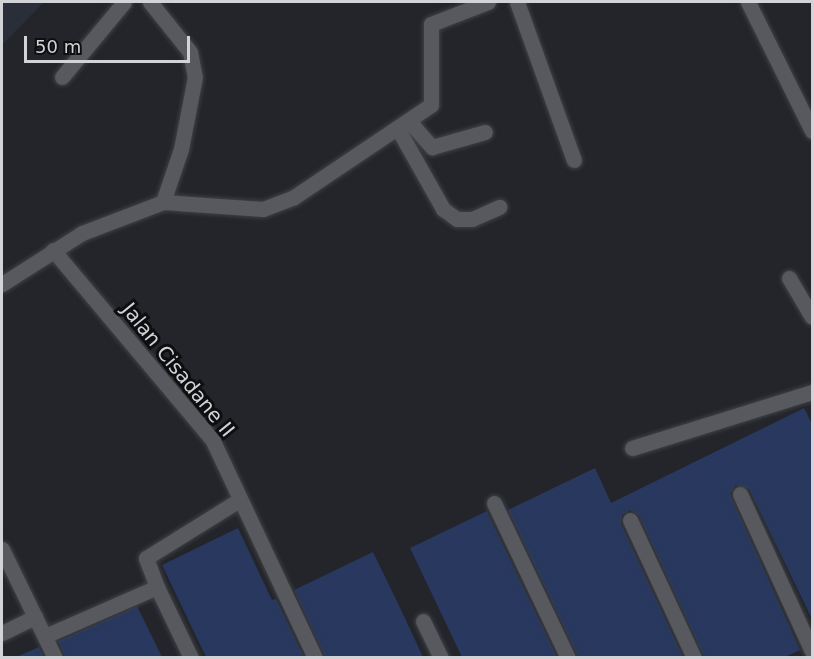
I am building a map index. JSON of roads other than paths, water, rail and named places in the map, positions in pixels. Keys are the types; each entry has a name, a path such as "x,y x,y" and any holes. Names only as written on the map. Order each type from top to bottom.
{"street":[{"path":"62,77 124,2"},
{"path":"150,2 190,52 195,77 163,202"},
{"path":"2,284 53,250 163,202 263,209 280,205 403,125 435,97 431,24 488,2"},
{"path":"517,2 574,160"},
{"path":"748,2 813,131"},
{"path":"403,125 432,147 485,132"},
{"path":"403,125 443,209 457,219 472,219 499,207"},
{"name":"Jalan Cisadane II","path":"53,250 201,424 315,657"},
{"path":"789,278 813,317"},
{"path":"632,448 813,392"},
{"path":"740,494 813,651"},
{"path":"191,657 157,587 146,558 239,500"},
{"path":"494,503 568,657"},
{"path":"630,520 694,657"},
{"path":"2,549 55,657"},
{"path":"45,636 157,587"},
{"path":"2,633 35,617"},
{"path":"423,621 441,657"}]}
